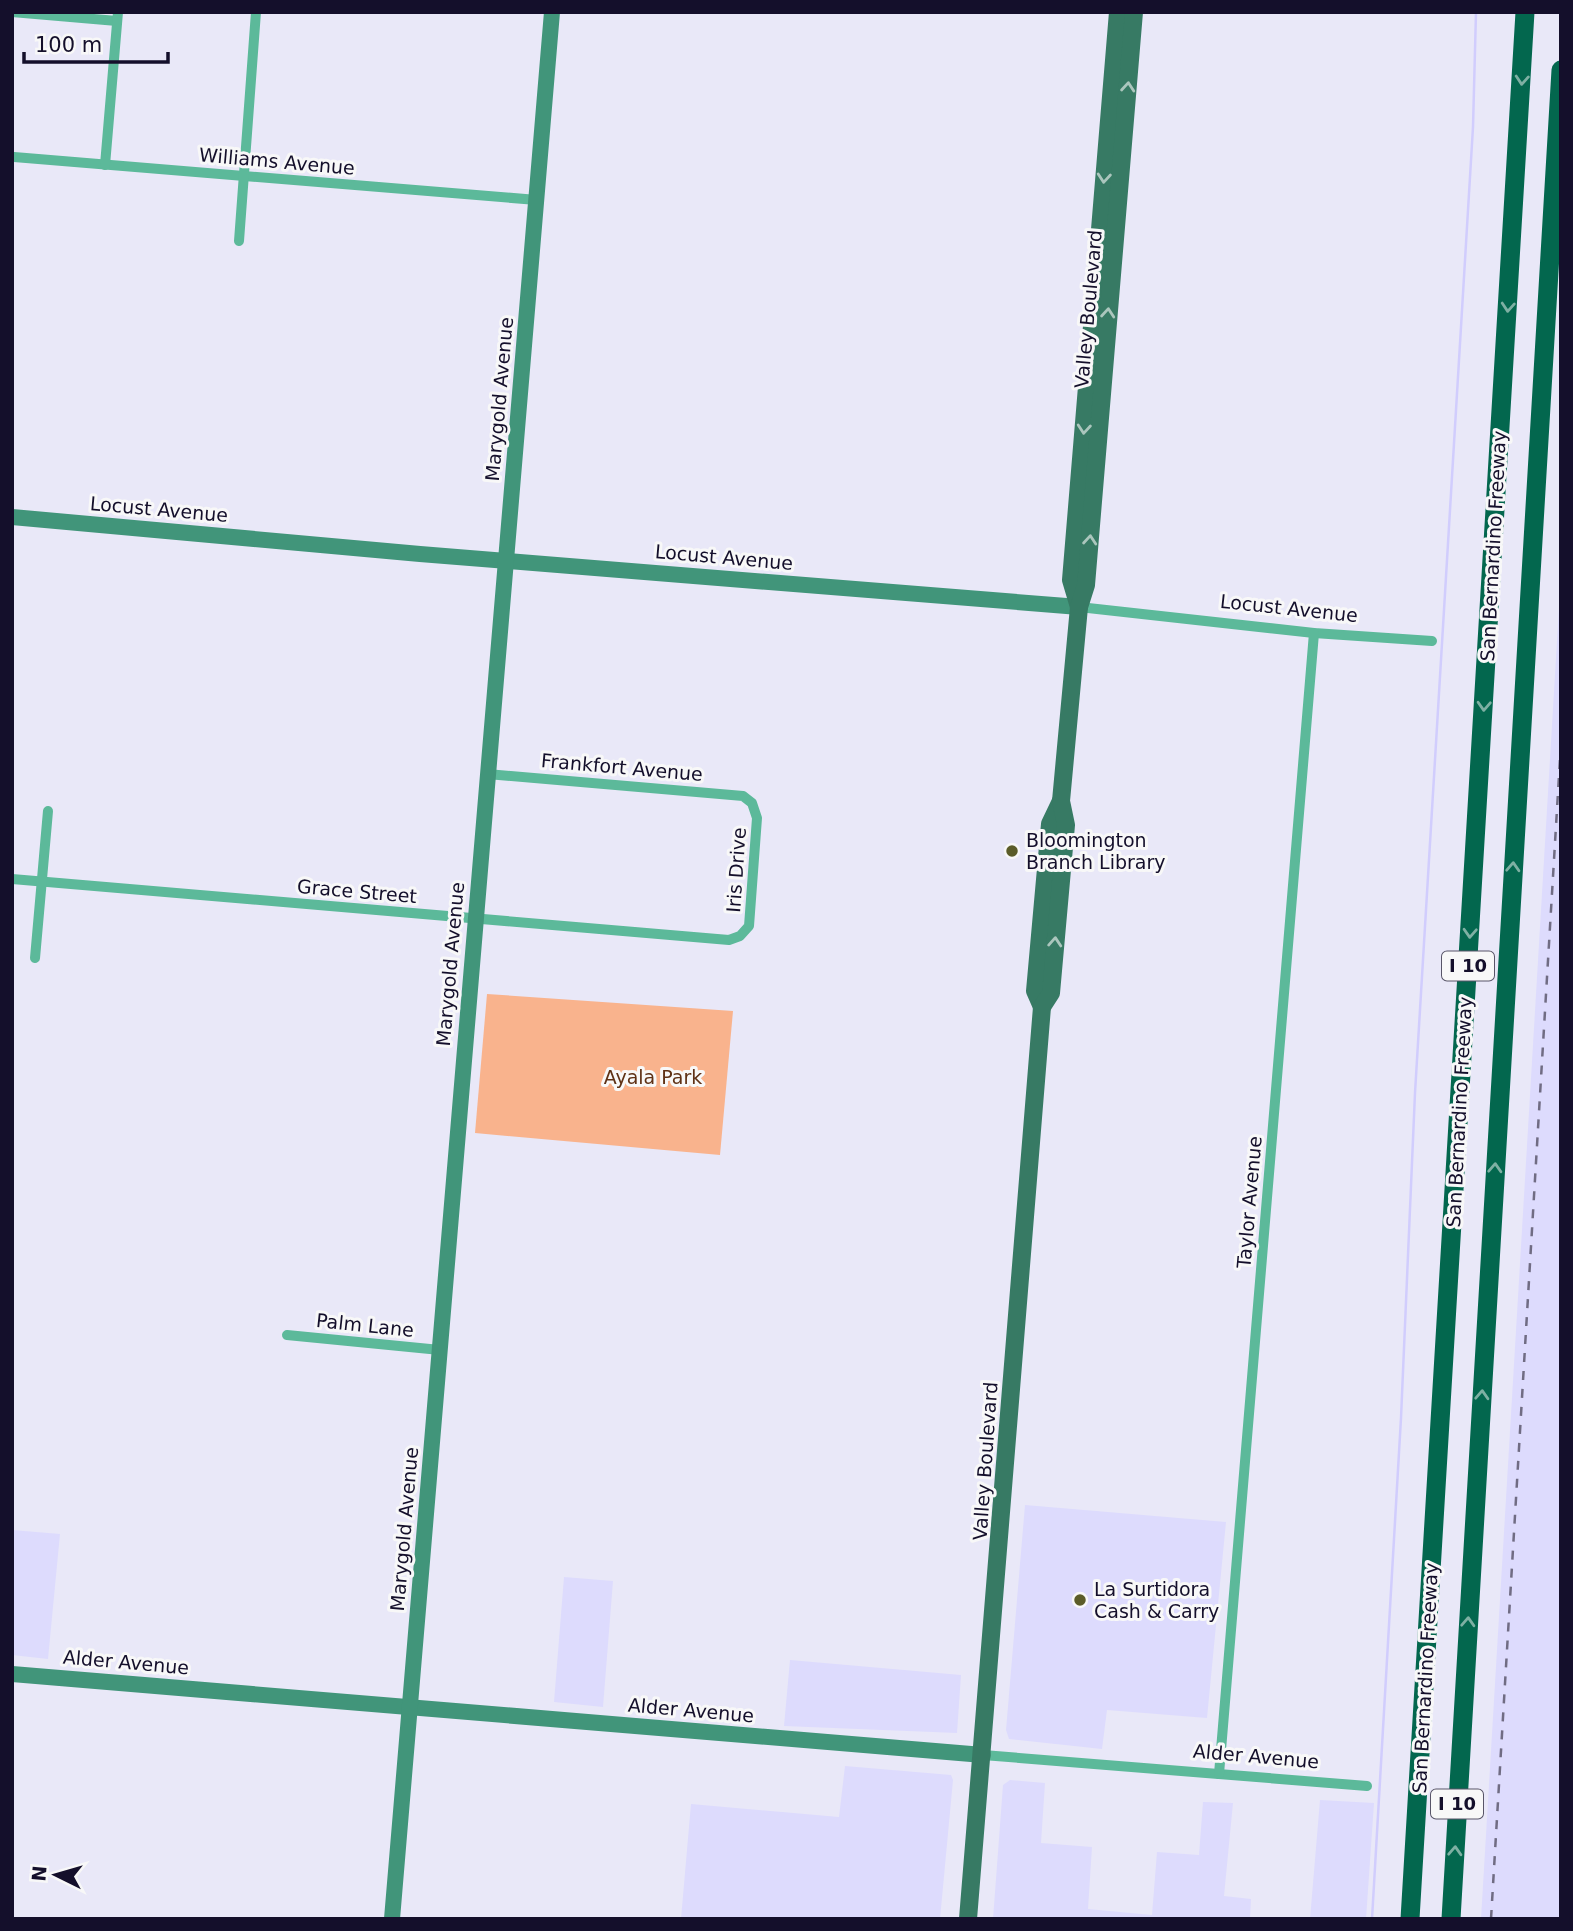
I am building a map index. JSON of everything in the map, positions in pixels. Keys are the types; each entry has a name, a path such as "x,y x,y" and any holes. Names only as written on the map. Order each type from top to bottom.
{"highway":[{"name":"San Bernardino Freeway","path":"1410,1919 1525,12"},
{"name":"San Bernardino Freeway","path":"1451,1919 1561,70"}],"main road":[{"name":"Valley Boulevard","path":"1079,607 1072,580 1118,12"},
{"name":"Valley Boulevard","path":"968,1919 1042,1007 1035,991 1050,824 1061,801 1079,607 1086,585 1134,12"}],"street":[{"path":"12,12 117,17 105,165"},
{"path":"239,241 256,12"},
{"name":"Marygold Avenue","path":"392,1919 552,12"},
{"name":"Williams Avenue","path":"14,157 537,200"},
{"name":"Locust Avenue","path":"12,517 1079,607 1314,633 1432,641"},
{"name":"Taylor Avenue","path":"1219,1774 1314,633"},
{"name":"Frankfort Avenue","path":"487,774 731,793 743,796 752,803"},
{"name":"Iris Drive","path":"740,936 749,926 757,818 752,803"},
{"path":"35,958 48,811"},
{"name":"Grace Street","path":"12,879 729,940 740,936"},
{"name":"Palm Lane","path":"287,1335 440,1350"},
{"name":"Alder Avenue","path":"12,1674 1367,1786"}],"shaded area":[{"path":"1561,574 1561,1919 1481,1919"},
{"path":"1025,1505 1226,1522 1207,1718 1107,1710 1102,1749 1009,1739 1006,1730"},
{"path":"12,1530 60,1534 48,1659 12,1655"},
{"path":"564,1577 613,1581 603,1707 554,1702"},
{"path":"790,1660 961,1675 957,1733 784,1726"},
{"path":"845,1766 951,1775 953,1780 940,1919 681,1919 691,1804 839,1817"},
{"path":"1010,1780 1045,1783 1041,1843 1092,1847 1088,1909 1152,1915 1157,1852 1199,1855 1203,1802 1233,1803 1224,1896 1251,1899 1250,1919 993,1919 1003,1785"},
{"path":"1320,1800 1374,1803 1366,1919 1310,1919"}],"green space":[{"name":"Ayala Park","path":"487,994 733,1011 720,1155 475,1133"}],"waterway":[{"path":"1372,1919 1401,1418 1415,1093 1473,127 1476,12"}],"railway":[{"path":"1491,1919 1561,742"}],"place":[{"name":"Bloomington Branch Library","path":"1012,851"},
{"name":"La Surtidora Cash & Carry","path":"1080,1600"}]}
